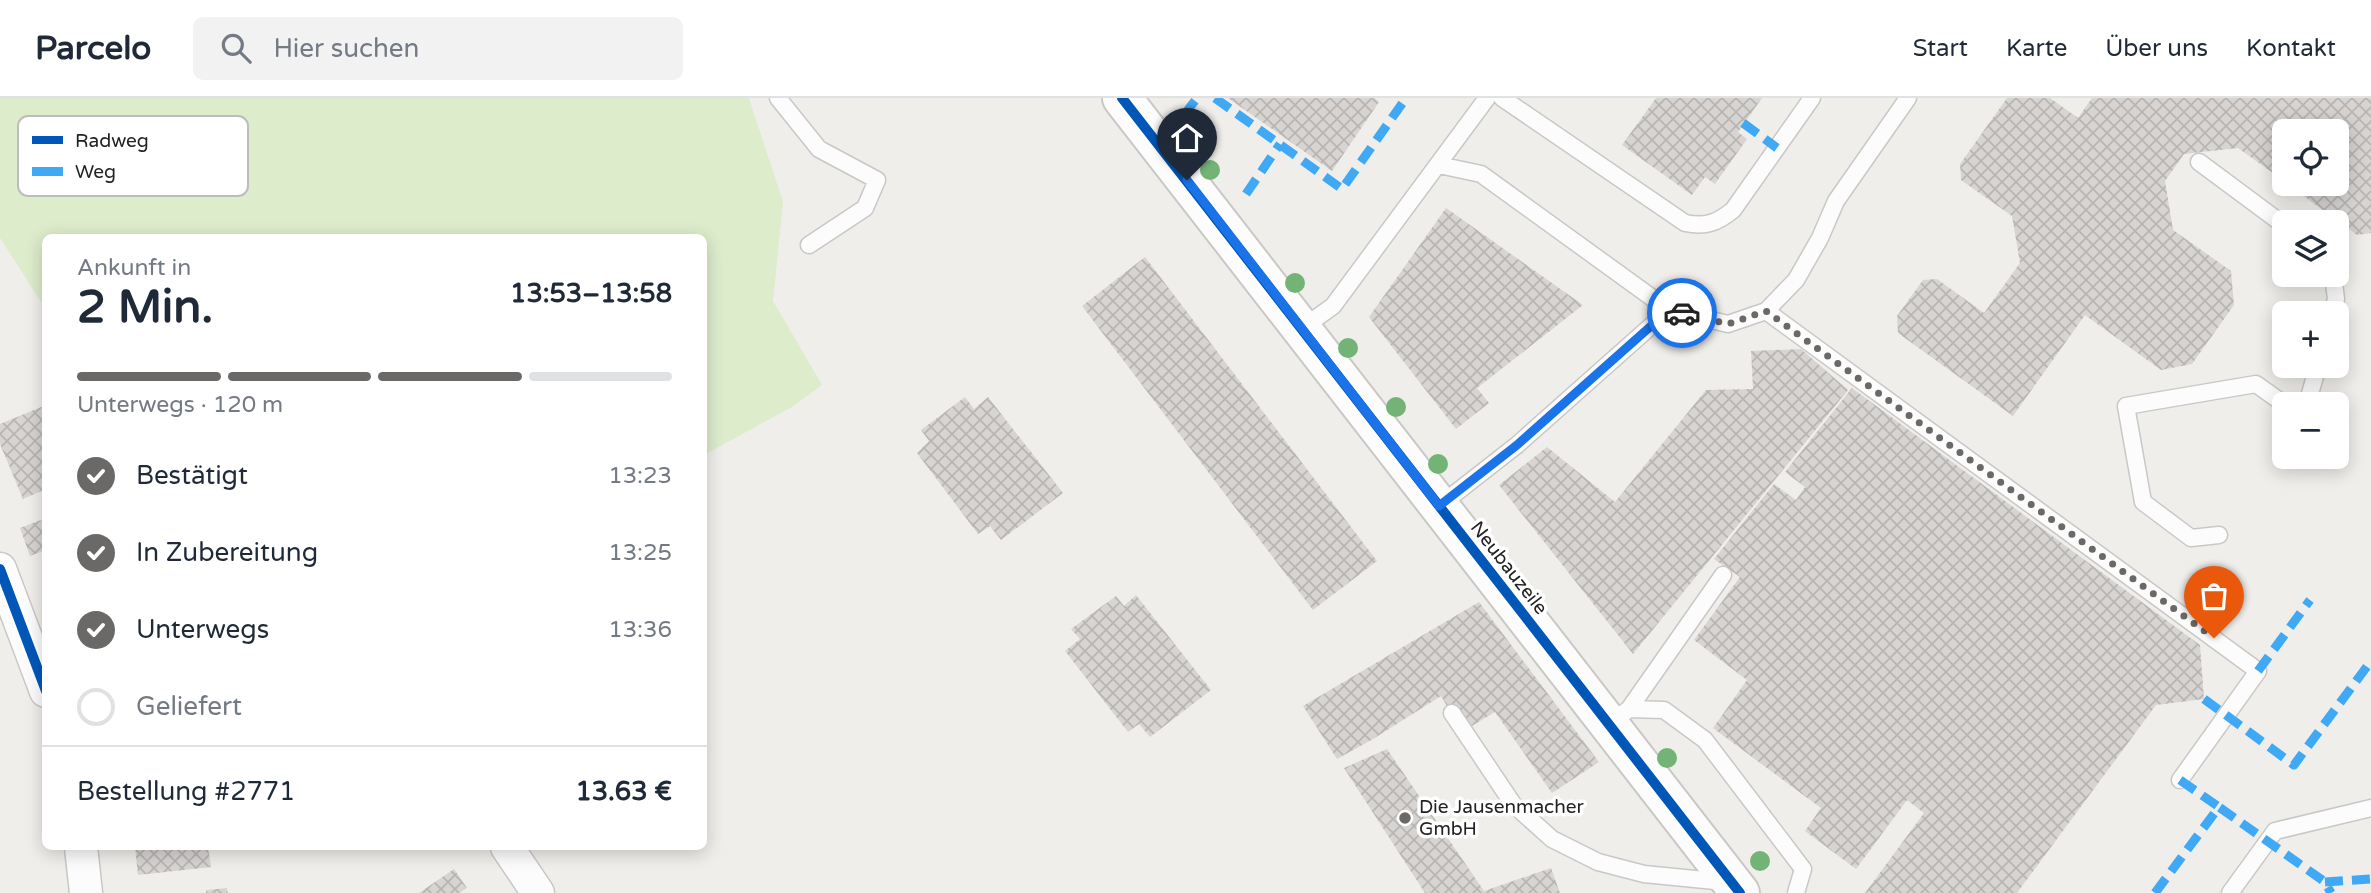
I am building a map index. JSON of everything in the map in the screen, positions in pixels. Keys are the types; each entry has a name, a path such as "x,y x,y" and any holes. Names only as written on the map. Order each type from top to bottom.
{"street":[{"name":"Neubauzeile","path":"1122,98 1439,506 1619,717 1729,890"},
{"path":"0,569 42,680"},
{"path":"80,850 86,893"},
{"path":"509,850 538,893"}],"lane":[{"path":"778,98 819,149 877,180 865,208 809,245"},
{"path":"1301,329 1333,306 1487,98"},
{"path":"1502,98 1685,223 1701,226 1717,222 1733,210 1812,98"},
{"path":"1439,165 1481,174 1669,310 1728,324 1766,311 1796,280 1820,238 1836,201 1908,98"},
{"path":"2199,162 2272,216"},
{"path":"1439,506 1517,445 1669,310"},
{"path":"1766,311 2258,671 2180,780"},
{"path":"2219,535 2191,538 2143,502 2126,406 2256,384 2272,395"},
{"path":"1619,717 1723,575"},
{"path":"1619,717 1664,710 1705,740 1804,869 1796,893"},
{"path":"1452,713 1513,804 1552,839 1598,862 1644,874 1729,890"},
{"path":"2230,893 2275,831 2371,807"}],"green space":[{"path":"0,98 749,98 783,202 773,301 822,385 792,407 707,453 707,234 42,234 42,303 0,238"}],"building":[{"path":"1228,98 1374,98 1379,102 1332,171"},
{"path":"1656,98 1762,98 1738,132 1747,139 1715,184 1705,177 1692,195 1622,145"},
{"path":"2007,98 2050,98 2078,118 2092,98 2371,98 2371,233 2357,235 2349,229 2349,210 2323,210 2303,196 2349,196 2349,119 2272,119 2272,172 2238,148 2184,154 2165,181 2173,230 2231,271 2234,305 2192,364 2161,370 2085,315 2013,416 1898,333 1897,316 1923,280 1937,279 1984,313 2020,263 2012,216 1961,180 1960,164"},
{"path":"1446,208 1583,305 1477,388 1489,403 1456,429 1369,317"},
{"path":"1145,257 1377,561 1313,610 1082,306"},
{"path":"1801,349 1848,390 1633,654 1499,485 1547,447 1615,502 1706,390 1753,389 1751,351"},
{"path":"1852,388 2200,645 2204,699 2156,705 2017,893 1865,893 1924,813 1907,800 1856,869 1805,831 1821,808 1713,728 1747,680 1694,640 1740,577 1714,559 1774,484 1796,500 1805,487 1785,472"},
{"path":"965,397 974,409 988,397 1063,493 1001,540 990,526 978,534 917,453 929,441 921,430"},
{"path":"42,407 42,491 23,499 0,444 0,424"},
{"path":"42,520 42,552 30,556 20,528"},
{"path":"1136,595 1211,690 1150,737 1139,724 1128,732 1065,651 1080,639 1071,629 1116,596 1124,606"},
{"path":"1479,602 1599,762 1552,793 1495,712 1462,732 1441,696 1337,759 1303,706"},
{"name":"Die Jausenmacher GmbH","path":"1387,749 1484,891 1551,868 1560,893 1425,893 1344,768"},
{"path":"135,850 208,850 211,867 138,875"},
{"path":"454,869 467,888 459,893 419,893"},
{"path":"227,888 228,893 206,893 206,890"}],"marked path":[{"path":"1184,115 1197,98"},
{"path":"1215,98 1342,189 1406,98"},
{"path":"1743,123 1777,148"},
{"path":"1246,194 1280,144"},
{"path":"2258,671 2310,600"},
{"path":"2204,699 2294,765 2371,661"},
{"path":"2180,780 2219,807"},
{"path":"2155,893 2219,807 2325,882 2331,893"},
{"path":"2325,882 2371,879"}],"cycle path":[{"path":"1122,98 1740,893"},
{"path":"0,569 42,680"}],"way so far":[{"path":"1682,313 1728,324 1766,311 2214,638"}],"place":[{"name":"Die Jausenmacher GmbH","path":"1405,818"}],"route":[{"path":"1187,180 1439,506 1517,445 1669,310 1682,313"}]}
